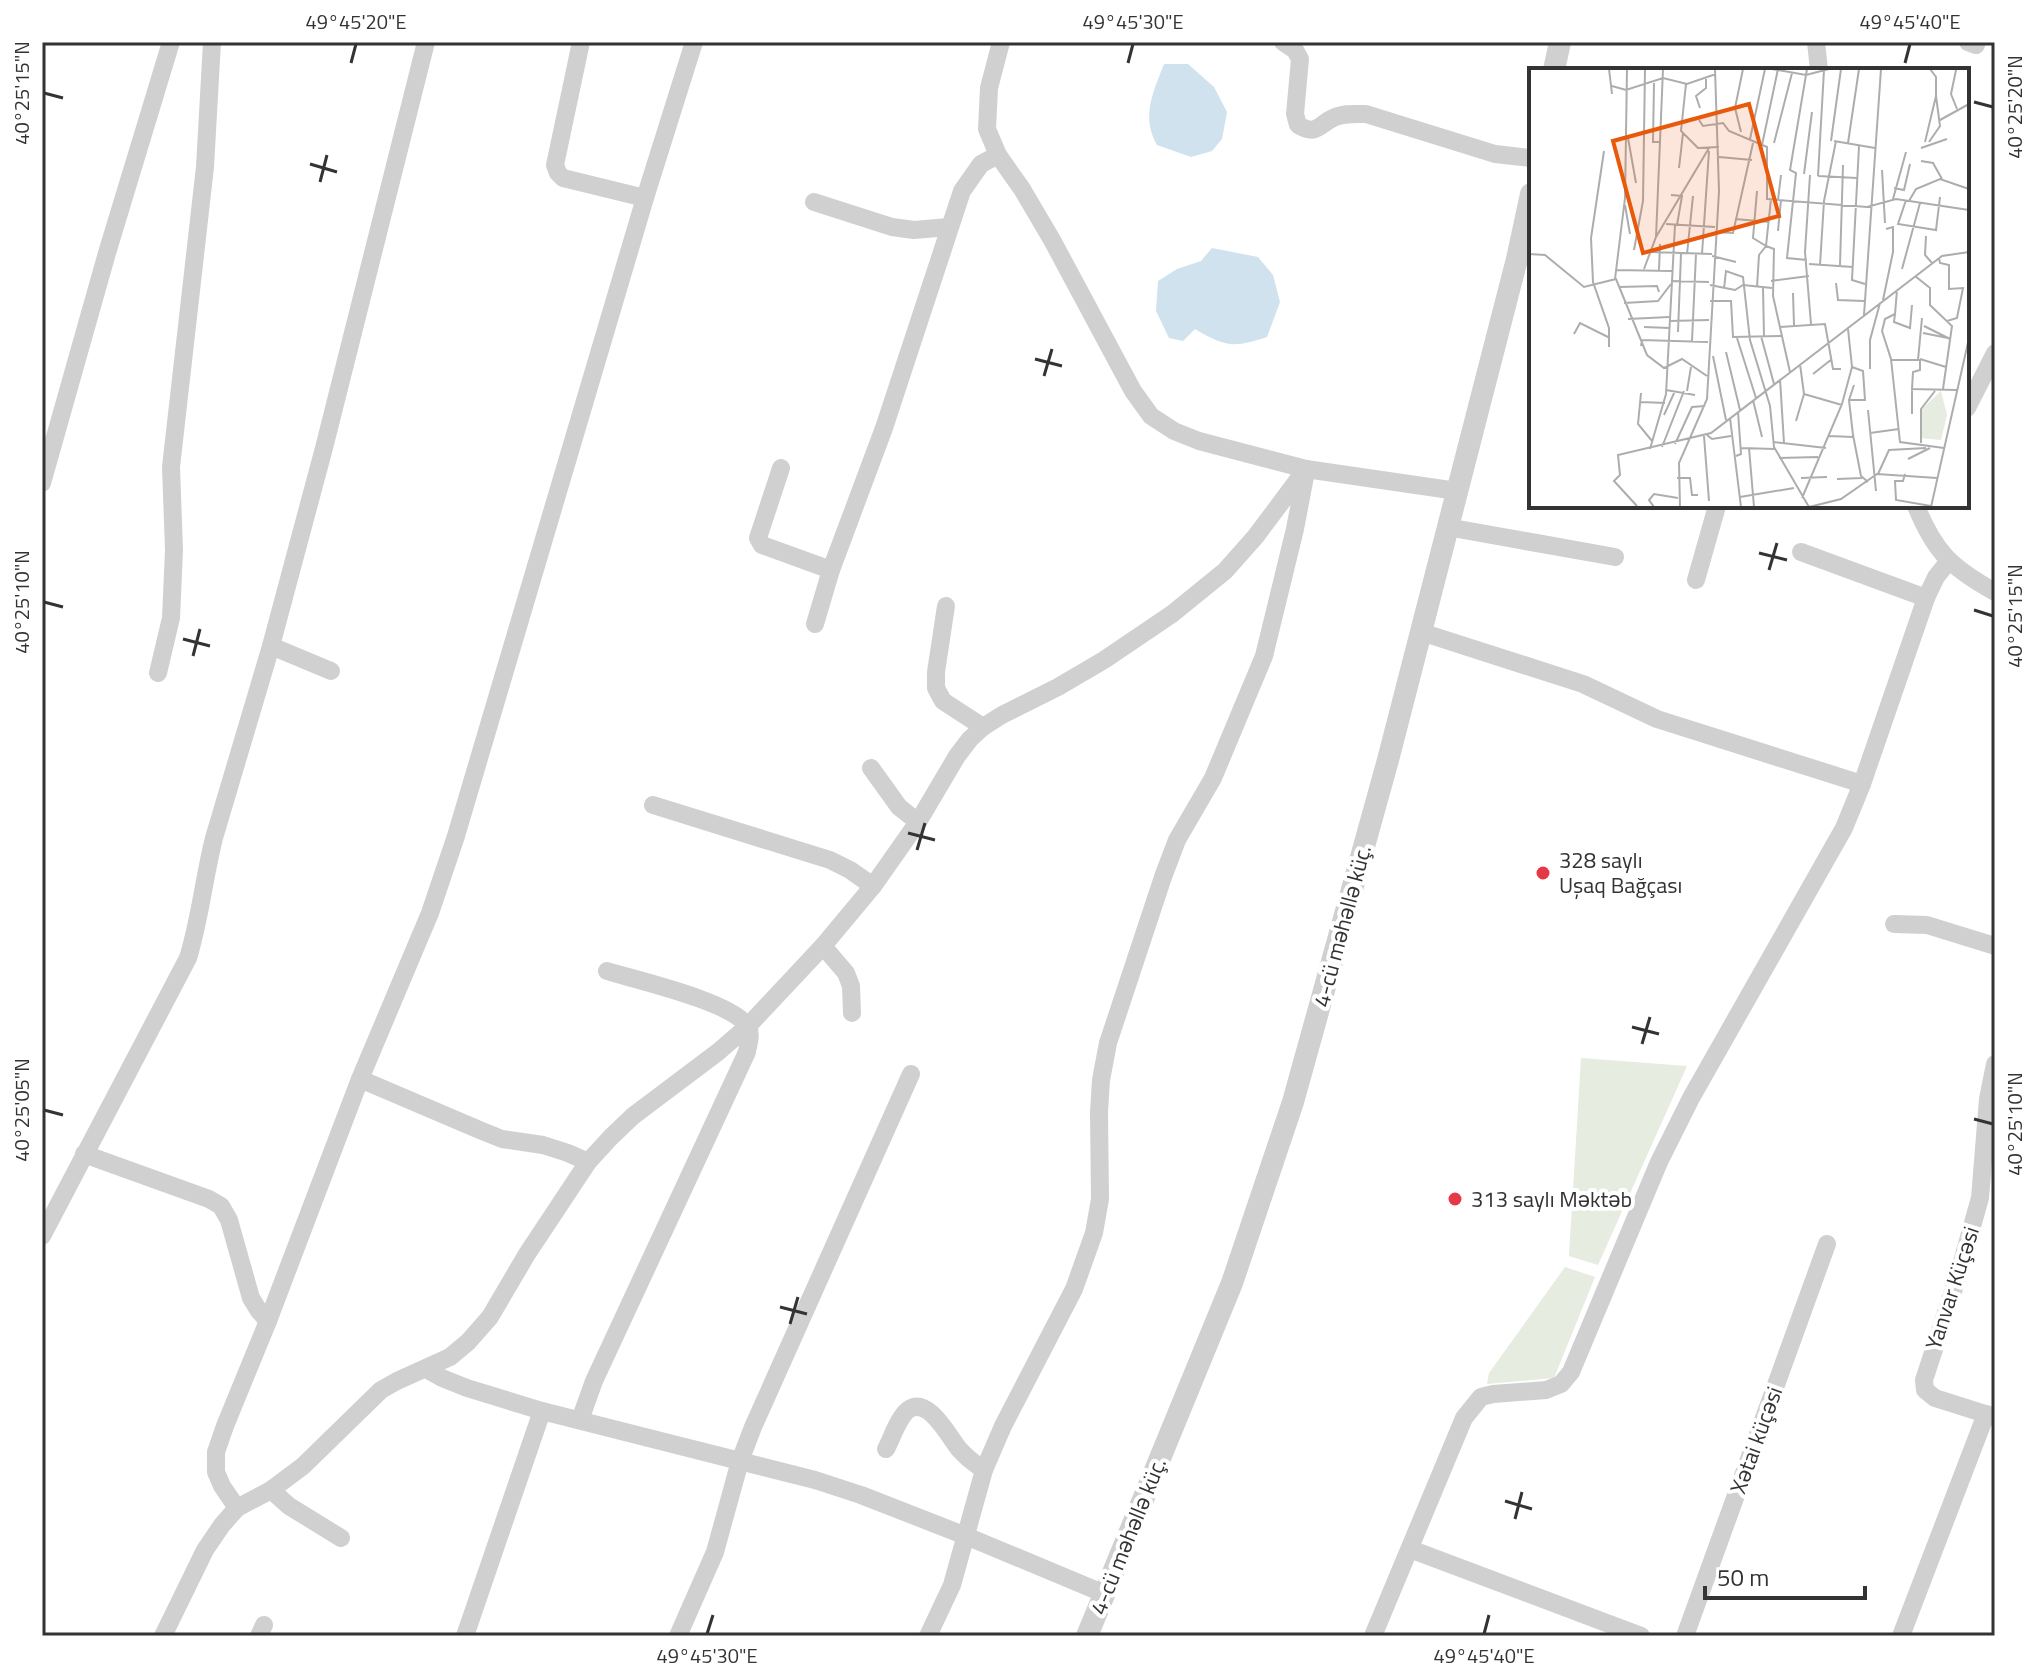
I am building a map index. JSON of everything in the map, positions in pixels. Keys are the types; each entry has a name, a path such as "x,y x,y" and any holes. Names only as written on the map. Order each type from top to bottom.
{"street":[{"path":"42,483 171,42"},
{"path":"158,673 171,618 174,550 171,467 205,167 212,42"},
{"path":"42,1236 188,958 214,838 271,646 324,448 426,42"},
{"path":"581,42 555,165 558,173 563,178 645,198"},
{"path":"237,1508 216,1472 216,1452 360,1079 430,913 456,836 694,42"},
{"path":"1001,42 989,88 987,129 998,155 1052,240 1133,391 1151,416 1174,431 1199,441 1306,469 1457,491"},
{"path":"1283,42 1295,50 1300,59 1295,114 1298,125 1307,130 1317,129 1333,118 1366,114 1495,154 1529,158"},
{"path":"1554,68 1560,42"},
{"path":"1816,42 1819,68"},
{"path":"815,624 962,191 981,164 998,155"},
{"path":"814,202 892,227 914,230 949,227"},
{"name":"4-cü məhəllə küç.","path":"1087,1636 1232,1283 1293,1102 1421,632 1529,203"},
{"path":"1969,404 1995,353"},
{"path":"781,468 758,538 762,545 831,570"},
{"path":"163,1636 205,1550 237,1508 271,1490 303,1466 381,1390 450,1357 468,1342 490,1317 588,1162 633,1116 748,1026 823,946 873,886 970,739 983,727 1104,660 1182,606 1225,571 1256,536 1306,469"},
{"path":"928,1636 952,1585 984,1470 1003,1426 1074,1289 1094,1233 1100,1199 1101,1080 1108,1043 1167,864 1177,840 1213,778 1264,656 1295,529 1306,469"},
{"path":"1696,580 1716,508"},
{"path":"1917,508 1925,528 1948,562 1995,592"},
{"path":"1447,527 1615,557"},
{"path":"1801,552 1926,598"},
{"path":"1373,1636 1464,1418 1481,1397 1546,1390 1561,1384 1571,1372 1678,1124 1839,837 1862,784 1926,598 1936,577 1948,562"},
{"path":"946,606 936,688 943,701 983,727"},
{"path":"1421,632 1583,684 1657,719 1862,784"},
{"path":"271,646 331,671"},
{"path":"871,768 899,807 918,822"},
{"path":"653,805 830,860 873,886"},
{"path":"1894,924 1927,925 1995,946"},
{"path":"823,946 846,973 851,986 852,1013"},
{"path":"580,1420 594,1381 747,1052 750,1037 748,1026 710,1002 607,971"},
{"name":"Yanvar Küçəsi","path":"1990,1416 1935,1398 1925,1390 1924,1380 1962,1265 1980,1198 1988,1099 1995,1064"},
{"path":"678,1636 715,1552 740,1461 753,1427 911,1074"},
{"path":"360,1079 502,1139 543,1145 588,1162"},
{"path":"84,1154 221,1206 229,1220 251,1298 268,1321"},
{"name":"Xətai küçəsi","path":"1685,1636 1827,1244"},
{"path":"426,1369 467,1388 542,1411 815,1480 861,1495 1105,1594"},
{"path":"886,1449 905,1412 921,1407 935,1416 969,1459 984,1470"},
{"path":"465,1636 542,1411"},
{"path":"1901,1636 1990,1416"},
{"path":"271,1490 289,1506 341,1538"},
{"path":"1410,1549 1641,1636"}],"shaded area":[{"path":"1581,1058 1687,1066 1598,1265 1569,1256"},
{"path":"1565,1267 1595,1277 1554,1378 1487,1384 1489,1373"}],"water":[{"path":"1164,64 1188,64 1214,87 1227,112 1222,139 1212,151 1191,157 1157,145 1149,114"},
{"path":"1212,248 1258,257 1273,275 1280,302 1267,337 1230,344 1195,329 1183,341 1169,338 1156,311 1158,281 1177,269 1201,261"}],"place":[{"name":"328 saylı Uşaq Bağçası","path":"1543,873"},
{"name":"313 saylı Məktəb","path":"1455,1199"}]}
